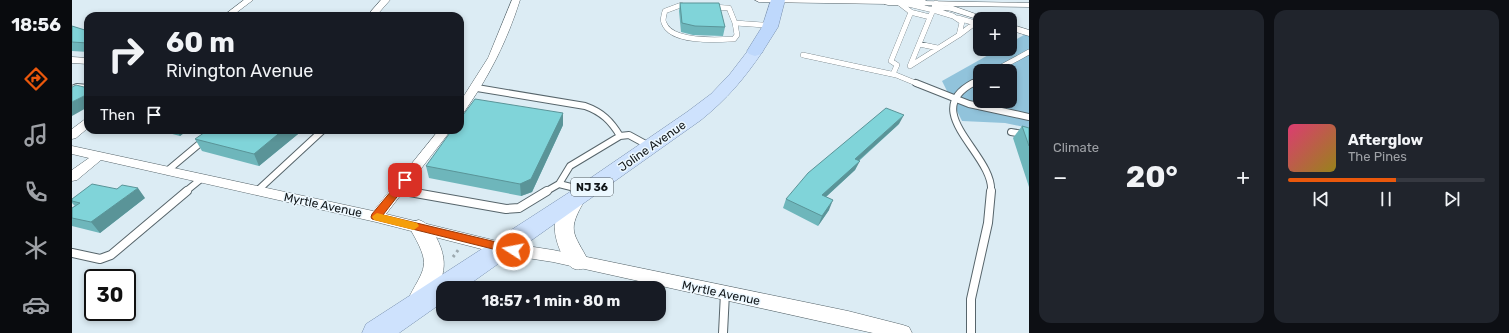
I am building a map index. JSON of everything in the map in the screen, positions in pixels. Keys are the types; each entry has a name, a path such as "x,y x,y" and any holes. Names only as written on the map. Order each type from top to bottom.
{"highway":[{"name":"NJ 36","path":"755,51 764,25 768,0"},
{"name":"NJ 36","path":"755,51 770,27 768,0"}],"main road":[{"name":"Joline Avenue","path":"376,333 651,147 717,98 736,78 755,51"}],"street":[{"path":"232,12 248,0"},
{"path":"375,12 386,0"},
{"path":"464,105 477,88 499,48 516,0"},
{"path":"768,0 893,2"},
{"path":"850,0 930,4 1029,6"},
{"path":"930,4 973,15"},
{"path":"1017,29 1029,33"},
{"path":"72,60 84,61"},
{"path":"72,135 84,125"},
{"path":"376,217 442,134"},
{"name":"Myrtle Avenue","path":"72,150 376,217 501,248 579,262 901,332"},
{"path":"72,177 99,156"},
{"path":"579,196 564,222 564,231 568,247 579,262"},
{"path":"414,307 431,281 434,269 434,252 419,227"}],"lane":[{"path":"893,2 910,12 930,17"},
{"path":"689,6 680,3 665,11 662,16 665,29 671,34 680,37 734,39 737,35 735,23 729,8 705,7"},
{"path":"905,78 909,67 930,17 930,4 958,18 975,23 909,67 897,65 891,61 910,12"},
{"path":"958,18 962,22 959,34"},
{"path":"735,23 764,25"},
{"path":"919,44 938,48"},
{"path":"1007,64 1029,52"},
{"path":"803,55 893,74 968,104 1029,116"},
{"path":"893,74 897,65"},
{"path":"971,333 971,299 988,223 992,186 985,168 956,122 953,114 954,98 963,88 973,83"},
{"path":"74,87 84,88"},
{"path":"477,88 578,104 591,108 612,121 620,136"},
{"path":"1011,132 1029,135"},
{"path":"167,171 211,134"},
{"path":"257,191 319,134"},
{"path":"397,190 506,209 519,208 559,184 570,166 596,149 620,136 630,135 651,147"},
{"path":"72,253 100,259 111,255 201,179"},
{"path":"559,184 571,187 579,196"},
{"path":"723,333 725,294"}],"path":[{"path":"454,257 460,249"}],"shaded area":[{"path":"1029,32 1029,128 1005,123 962,121 942,81 987,56 1017,56 1017,39"}],"building":[{"path":"680,3 719,3 725,27 695,26 682,23"},
{"path":"72,26 84,30 84,43 72,42"},
{"path":"76,85 84,87 84,96 72,102 72,87"},
{"path":"475,99 563,113 531,179 520,184 426,166 449,134 464,134 464,114"},
{"path":"886,108 904,115 855,159 860,161 822,195 833,200 822,216 786,199 808,173"},
{"path":"1022,126 1029,128 1029,146"},
{"path":"202,134 278,134 254,154 195,139"},
{"path":"92,184 117,189 122,185 138,188 91,222 72,218 72,208 80,203 72,201 72,199"}],"slow traffic":[{"path":"377,217 414,226"}],"route":[{"path":"405,180 376,217 513,250"}]}
